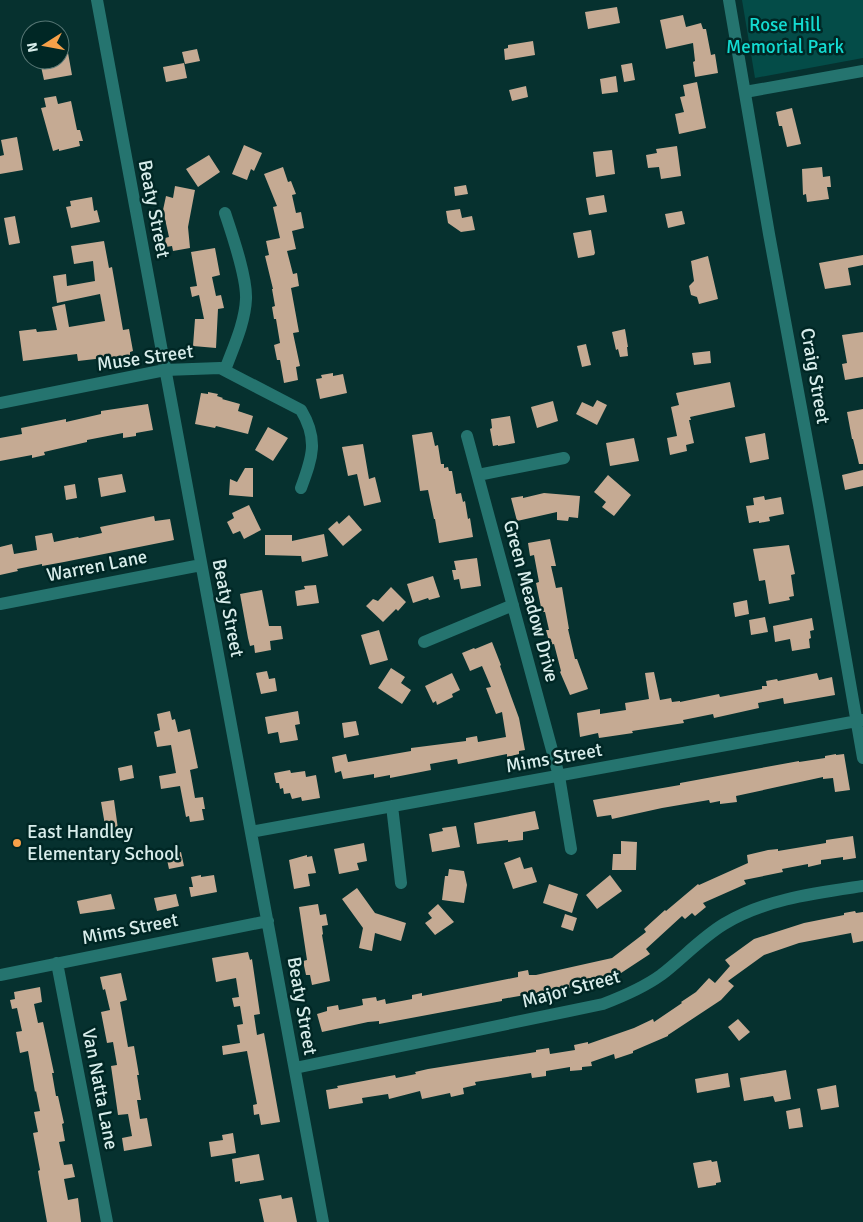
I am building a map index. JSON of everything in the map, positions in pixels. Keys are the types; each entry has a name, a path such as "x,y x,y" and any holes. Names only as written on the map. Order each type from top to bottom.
{"street":[{"name":"Beaty Street","path":"96,0 323,1222"},
{"name":"Craig Street","path":"729,0 860,721 863,758"},
{"path":"745,92 863,71"},
{"path":"225,213 245,285 246,300 241,324 225,370"},
{"name":"Muse Street","path":"0,403 165,370 220,368 301,410 309,423 312,438 312,458 301,488"},
{"name":"Green Meadow Drive","path":"467,436 559,776 571,849"},
{"path":"478,475 564,458"},
{"name":"Warren Lane","path":"0,604 201,565"},
{"path":"424,642 513,605"},
{"name":"Mims Street","path":"251,832 860,721"},
{"path":"392,806 401,883"},
{"name":"Major Street","path":"295,1068 603,1004 632,993 660,975 723,925 752,910 806,894 863,886"},
{"name":"Mims Street","path":"0,975 268,921"},
{"name":"Van Natta Lane","path":"57,963 107,1222"}],"green space":[{"name":"Rose Hill Memorial Park","path":"742,0 863,0 863,58 755,78"}],"building":[{"path":"617,7 620,23 588,29 585,12"},
{"path":"683,15 686,27 701,23 703,29 706,29 711,55 715,54 718,73 695,77 693,43 666,49 660,20"},
{"path":"533,41 535,55 505,60 504,49 508,48 508,45"},
{"path":"197,49 200,61 185,64 182,52"},
{"path":"184,63 187,78 166,82 163,67"},
{"path":"632,63 635,80 624,82 621,65"},
{"path":"70,64 72,75 44,80 42,70 70,70"},
{"path":"616,76 618,92 602,94 600,79"},
{"path":"697,82 706,128 679,134 675,114 684,112 680,97 685,96 683,85"},
{"path":"526,86 528,97 512,101 509,90"},
{"path":"56,96 58,104 71,101 77,130 80,130 83,141 79,141 80,146 53,151 41,108 46,107 44,98"},
{"path":"792,108 801,144 787,147 782,126 779,126 776,112"},
{"path":"17,137 23,170 0,174 0,156 4,155 1,140"},
{"path":"244,145 262,153 254,171 251,169 247,180 232,174"},
{"path":"677,146 681,176 661,179 659,167 648,168 646,155 657,153 656,149"},
{"path":"612,150 615,174 596,177 593,152"},
{"path":"209,155 220,172 198,187 186,169"},
{"path":"283,167 288,182 291,181 296,194 292,195 296,213 301,212 304,228 292,231 296,249 287,251 293,274 297,273 299,286 291,288 299,332 293,333 300,366 296,367 298,380 284,383 280,360 277,360 274,345 280,343 272,307 275,306 273,289 265,256 269,255 266,241 280,238 273,207 277,206 264,174"},
{"path":"822,167 823,177 830,176 831,187 827,187 829,199 807,202 806,194 803,195 802,169"},
{"path":"466,185 468,194 455,196 454,187"},
{"path":"175,186 195,190 188,227 190,248 173,251 172,246 166,247 165,238 169,237 163,210 166,196 173,198"},
{"path":"604,195 607,212 589,215 586,198"},
{"path":"92,197 94,211 97,210 100,222 71,228 66,207 71,206 70,201"},
{"path":"460,209 462,218 472,216 475,230 461,232 448,223 446,211"},
{"path":"682,211 685,224 668,228 665,214"},
{"path":"15,216 20,243 9,245 4,218"},
{"path":"591,230 595,253 594,255 578,258 573,233"},
{"path":"104,241 109,268 112,267 123,330 129,329 133,351 130,352 130,355 78,361 77,354 23,361 19,331 36,329 37,332 57,330 52,307 65,304 69,327 105,321 100,294 57,303 53,276 66,274 67,286 95,281 93,261 74,264 71,246"},
{"path":"215,248 220,275 212,277 216,296 221,295 224,308 218,309 216,348 193,346 195,319 204,319 199,295 192,297 190,287 197,286 191,252"},
{"path":"863,255 863,265 848,268 851,285 825,289 819,263"},
{"path":"708,256 718,299 699,304 697,297 691,295 689,286 694,281 691,261"},
{"path":"625,329 628,356 620,357 618,349 616,350 612,332"},
{"path":"863,332 863,377 845,380 842,364 847,363 842,335"},
{"path":"586,344 591,365 582,367 577,346"},
{"path":"710,351 711,363 694,365 692,353"},
{"path":"333,373 333,376 343,374 347,393 320,399 316,379 322,378 321,375"},
{"path":"730,382 735,407 690,417 694,443 686,445 687,451 670,455 667,438 677,436 671,407 679,405 676,393"},
{"path":"208,392 218,394 217,396 222,399 240,404 238,411 253,416 248,434 216,426 215,428 195,424 201,393 208,394"},
{"path":"597,400 607,405 597,425 576,414 582,402 593,407"},
{"path":"553,401 558,421 537,428 531,407"},
{"path":"148,404 153,430 123,438 123,433 87,440 87,442 44,452 45,455 32,458 32,455 0,461 0,438 22,434 21,428 66,419 66,422 101,414 101,411"},
{"path":"863,409 863,464 859,464 847,412"},
{"path":"510,416 515,443 493,446 490,429 492,428 491,419"},
{"path":"268,427 288,438 273,461 255,450"},
{"path":"432,432 435,446 438,445 441,464 444,464 444,468 448,467 449,471 452,471 456,494 461,493 463,502 465,501 473,537 439,543 428,490 420,491 412,435"},
{"path":"765,433 769,459 750,463 745,437"},
{"path":"634,438 639,461 610,466 606,443"},
{"path":"363,444 369,479 375,477 381,502 364,506 357,474 348,476 342,447"},
{"path":"245,468 253,468 253,497 229,495 230,479 237,482"},
{"path":"863,470 863,486 845,490 842,475"},
{"path":"122,474 126,492 101,497 98,478"},
{"path":"608,475 631,495 614,516 602,507 606,502 594,492"},
{"path":"75,484 77,498 66,500 64,486"},
{"path":"544,493 580,496 578,518 569,517 568,521 557,520 557,512 517,521 511,498 523,496 523,498"},
{"path":"764,496 765,500 781,497 784,514 769,517 770,521 749,523 746,506 754,505 753,498"},
{"path":"249,505 261,530 244,539 240,531 233,534 227,522 234,518 232,513"},
{"path":"349,515 362,530 343,546 328,529 337,521 339,524"},
{"path":"154,516 155,521 170,519 174,540 64,562 17,569 18,571 0,575 0,547 12,544 14,554 37,550 35,536 52,533 54,542 79,538 102,533 100,527"},
{"path":"324,534 328,556 302,562 301,556 265,555 265,535 292,535 292,541"},
{"path":"550,539 556,566 551,566 556,588 562,587 568,629 575,659 577,659 588,689 570,695 560,672 554,644 550,645 546,630 549,630 545,612 542,612 536,583 539,582 534,555 530,556 528,543"},
{"path":"789,545 795,574 791,575 794,596 789,597 790,600 769,604 765,580 759,581 753,549"},
{"path":"477,558 481,586 461,589 459,579 454,580 452,570 456,570 454,561"},
{"path":"433,576 440,597 429,600 428,598 413,603 407,584"},
{"path":"316,585 319,603 297,606 295,591 305,589 304,586"},
{"path":"391,587 406,602 398,611 396,609 383,622 366,606 373,599 378,601"},
{"path":"262,590 269,626 281,626 283,639 270,641 271,650 255,653 254,645 250,646 240,594"},
{"path":"747,600 749,614 735,617 733,603"},
{"path":"765,617 768,632 751,635 749,620"},
{"path":"812,618 814,630 810,631 810,648 792,651 790,639 775,642 773,626"},
{"path":"379,630 388,660 370,665 361,635"},
{"path":"492,642 519,718 525,750 519,751 519,754 507,757 507,754 458,764 457,759 430,764 431,770 390,778 390,775 374,778 374,774 343,779 341,771 335,773 332,757 346,754 348,762 411,751 411,748 466,741 466,738 477,736 478,742 506,737 502,712 496,714 486,688 491,687 482,666 470,671 462,653"},
{"path":"391,668 405,677 401,683 411,690 402,704 378,688"},
{"path":"267,671 269,679 275,678 277,691 261,694 256,673"},
{"path":"654,672 660,700 671,698 672,702 719,694 720,697 762,689 762,686 767,686 766,681 777,679 778,681 817,673 819,680 832,677 835,695 784,704 783,698 758,703 759,708 714,718 713,714 683,720 684,723 632,731 633,733 599,738 598,733 580,737 577,713 600,709 600,714 626,710 625,703 649,699 645,673"},
{"path":"452,673 460,690 452,694 453,697 437,705 436,701 433,703 425,686"},
{"path":"170,711 172,720 175,719 178,732 190,729 198,768 190,770 195,798 203,797 205,809 202,809 204,820 190,822 189,816 186,817 180,786 161,789 159,776 176,773 171,745 157,747 154,732 160,730 157,714"},
{"path":"298,711 300,724 295,725 298,740 280,743 278,732 268,734 265,717"},
{"path":"356,721 359,735 344,738 342,723"},
{"path":"844,754 850,790 835,792 833,778 823,779 823,777 736,796 737,802 720,804 720,801 710,803 709,800 612,819 611,815 597,817 593,800 799,761 825,758 825,756"},
{"path":"132,765 134,778 120,781 118,768"},
{"path":"290,770 291,773 305,771 306,777 316,775 320,798 302,801 301,797 292,799 290,793 284,794 283,788 280,789 279,783 276,783 274,773"},
{"path":"114,800 118,829 106,831 101,802"},
{"path":"535,811 539,829 523,832 523,840 477,844 474,823"},
{"path":"456,826 460,847 432,852 429,834 443,831 442,828"},
{"path":"853,836 856,858 843,860 843,857 821,860 821,864 808,867 808,864 782,869 783,872 744,880 746,884 703,903 706,907 695,916 692,913 685,919 682,916 646,949 650,954 618,975 549,993 548,991 379,1024 379,1021 368,1022 322,1032 317,1014 327,1011 327,1007 338,1005 339,1010 359,1006 363,1005 362,999 376,997 377,1001 385,999 386,1004 412,999 412,995 422,993 422,996 518,977 518,972 528,970 529,975 536,975 612,958 646,932 644,929 698,884 748,863 747,855 768,850 778,849 778,851 826,843 826,840"},
{"path":"621,841 637,842 636,870 612,870 613,854 621,854"},
{"path":"364,843 367,861 357,863 359,870 339,874 334,849"},
{"path":"181,852 184,866 169,869 166,855"},
{"path":"307,855 307,857 312,856 316,873 308,874 310,886 294,889 289,860"},
{"path":"520,857 524,869 532,867 537,882 513,889 504,863"},
{"path":"449,869 464,871 467,885 464,903 442,900 445,876 448,876"},
{"path":"201,875 201,877 214,875 217,892 191,897 189,887 193,887 191,877"},
{"path":"610,875 622,891 597,909 586,895"},
{"path":"549,884 578,894 572,913 543,903"},
{"path":"357,888 375,913 406,923 401,941 375,933 372,951 359,948 363,928 342,899"},
{"path":"111,894 115,909 80,914 77,901"},
{"path":"176,894 179,906 157,911 154,898"},
{"path":"318,904 320,915 326,914 328,925 322,926 322,935 330,981 312,985 310,975 306,975 303,961 307,960 299,907"},
{"path":"438,904 454,922 435,935 425,923 432,918 428,913"},
{"path":"855,911 856,913 863,912 863,941 853,943 851,933 799,943 764,955 728,981 734,986 721,1000 668,1036 633,1051 633,1053 615,1059 614,1054 591,1062 592,1066 582,1067 582,1070 570,1071 570,1067 546,1071 546,1076 532,1078 531,1073 475,1082 476,1085 463,1088 464,1094 451,1097 450,1093 422,1099 420,1091 389,1099 388,1094 362,1098 363,1103 329,1109 326,1090 338,1088 337,1086 395,1075 396,1078 416,1074 415,1072 428,1069 536,1052 536,1050 549,1048 550,1054 575,1050 574,1045 588,1042 588,1044 634,1028 653,1019 654,1022 696,992 709,978 715,983 730,966 725,960 754,939 804,923"},
{"path":"565,914 577,918 573,931 561,927"},
{"path":"248,952 250,960 252,959 260,1014 254,1015 257,1035 264,1033 280,1122 261,1125 259,1114 254,1115 253,1105 257,1104 247,1051 223,1055 222,1046 240,1043 237,1025 243,1024 240,1006 234,1007 232,998 239,997 236,978 216,982 212,958"},
{"path":"121,973 127,1000 120,1002 128,1047 134,1046 139,1075 137,1075 141,1100 137,1100 140,1119 147,1118 152,1146 124,1151 122,1138 132,1136 128,1114 118,1115 111,1066 117,1065 113,1042 107,1043 101,1012 110,1010 100,977"},
{"path":"40,987 42,1002 34,1004 38,1023 43,1022 54,1073 52,1073 56,1096 58,1096 64,1123 62,1124 65,1141 59,1142 64,1165 72,1164 75,1177 64,1179 68,1200 78,1198 81,1222 47,1222 40,1183 38,1171 40,1170 33,1133 38,1132 34,1112 40,1111 28,1051 20,1053 16,1032 22,1031 17,1008 12,1009 10,1000 15,999 14,992"},
{"path":"738,1019 750,1032 739,1041 728,1027"},
{"path":"786,1070 791,1099 775,1102 773,1096 744,1101 740,1078"},
{"path":"728,1073 730,1087 697,1093 695,1079"},
{"path":"836,1085 839,1107 821,1110 817,1089"},
{"path":"800,1108 803,1127 789,1129 786,1111"},
{"path":"233,1133 236,1153 211,1157 209,1142 223,1140 222,1135"},
{"path":"259,1154 264,1180 240,1184 240,1181 235,1182 232,1159"},
{"path":"711,1160 712,1162 717,1161 721,1182 716,1183 716,1185 698,1188 693,1163"},
{"path":"281,1195 282,1199 292,1197 297,1222 264,1222 259,1199"}],"place":[{"name":"East Handley Elementary School","path":"17,843"}]}
